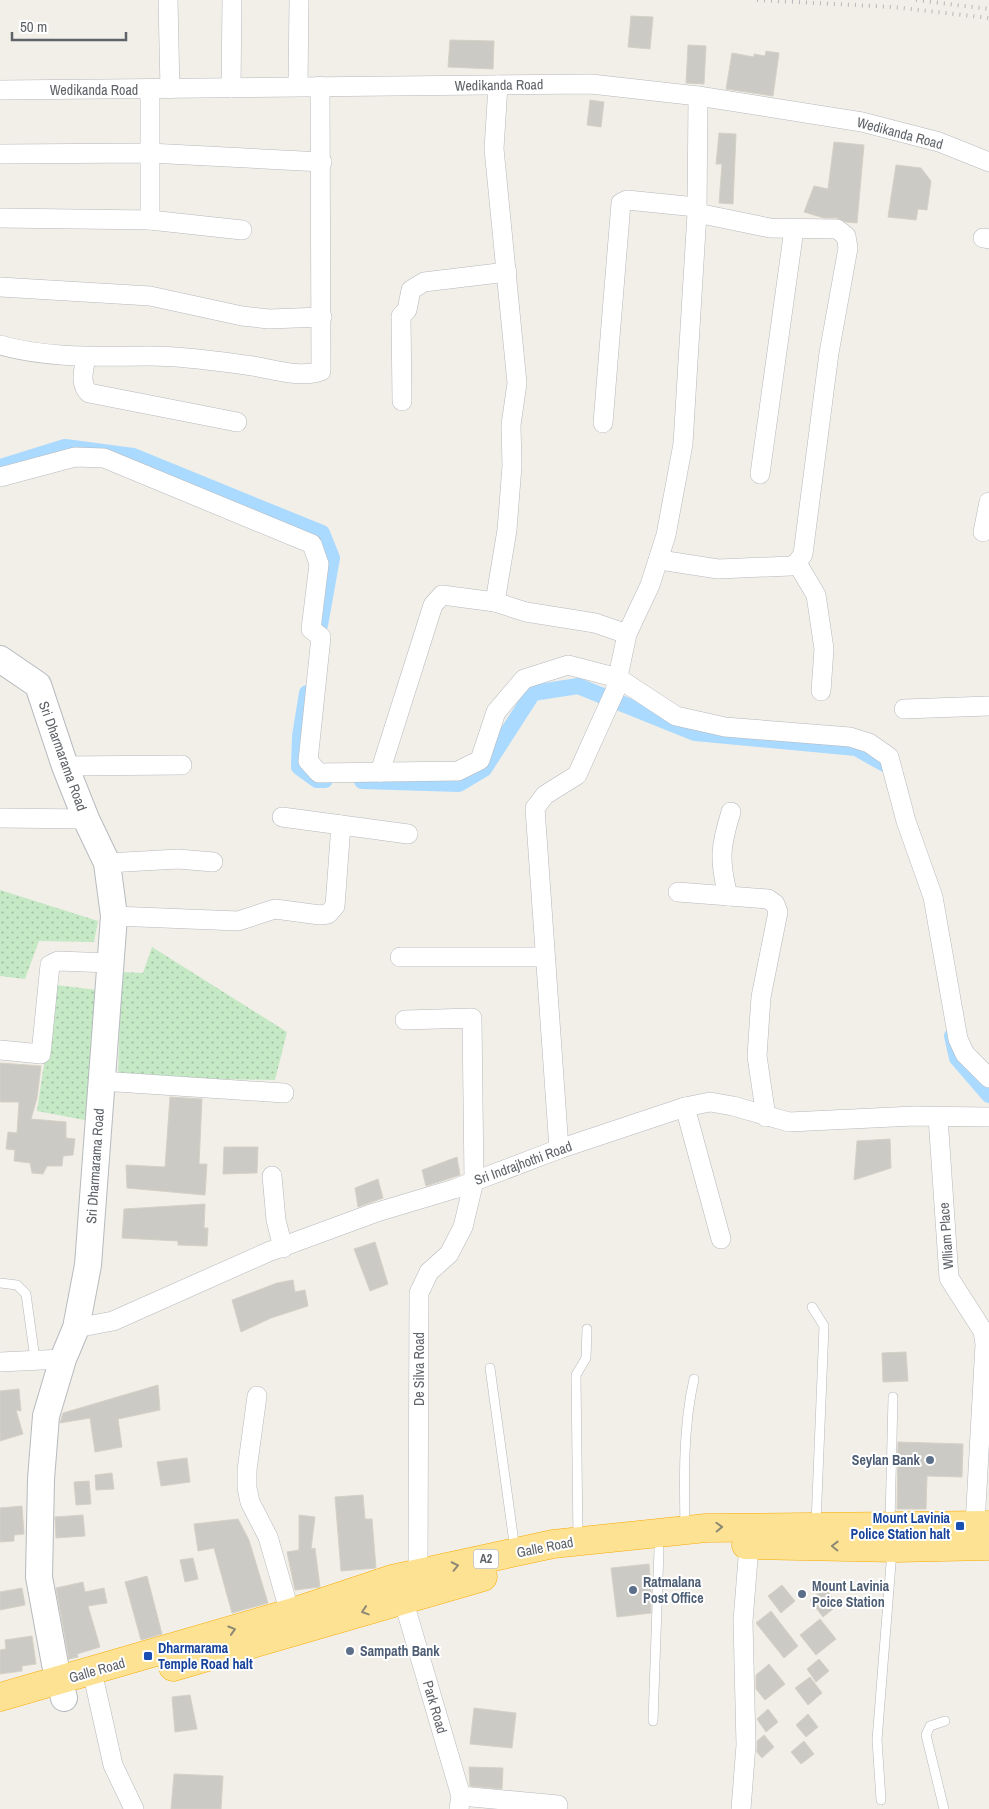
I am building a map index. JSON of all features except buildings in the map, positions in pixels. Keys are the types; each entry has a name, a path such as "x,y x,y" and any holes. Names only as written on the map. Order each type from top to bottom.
{"highway":[{"name":"Galle Road","path":"93,1680 253,1645 406,1584 510,1570 571,1559 659,1549 816,1526 891,1537"},
{"name":"Galle Road","path":"0,1715 62,1689 290,1613 553,1544 685,1530 750,1535 891,1537 984,1532"},
{"name":"Galle Road","path":"0,1697 62,1689"}],"street":[{"path":"168,0 170,89"},
{"path":"231,88 232,0"},
{"path":"298,86 299,0"},
{"name":"Wedikanda Road","path":"0,90 150,90 298,86 591,84 698,96 862,122 940,142 989,162"},
{"path":"495,602 507,530 512,466 511,425 517,384 494,149 498,85"},
{"path":"0,345 23,352 86,357 154,356 246,365 310,375 321,371 322,162 320,86"},
{"path":"150,90 150,220"},
{"path":"559,1149 535,808 545,795 577,775 608,709 617,685 627,634 660,560 666,535 683,444 697,210 698,96"},
{"path":"0,154 149,152 322,162"},
{"path":"602,422 621,203 627,200 697,210 770,228 842,231 846,236 848,248 829,353 803,554 797,563 791,566 718,569 660,560"},
{"path":"0,218 150,220 242,230"},
{"path":"760,474 794,228"},
{"path":"402,401 401,316 407,310 411,290 424,282 507,272"},
{"path":"0,287 150,296 242,316 269,319 322,317"},
{"path":"86,357 83,382 84,389 89,393 237,422"},
{"path":"0,477 75,457 104,458 312,544 319,564 308,761 319,773 458,771 480,760 496,712 524,679 568,665 617,685 676,716 725,727 850,737 869,743 890,757 906,821 933,897 958,1039 965,1054 989,1078"},
{"path":"983,532 989,502"},
{"path":"797,563 816,595 824,648 820,691"},
{"path":"380,772 433,605 442,595 495,602 526,612 595,622 627,634"},
{"name":"Sri Dharmarama Road","path":"0,659 38,685 65,766 86,819 107,863 114,916 112,963 100,1081 99,1138 88,1265 76,1328 63,1359 46,1416 41,1479 39,1578 62,1689"},
{"path":"904,709 989,706"},
{"path":"65,766 182,765"},
{"path":"728,896 721,868 722,842 731,812"},
{"path":"282,817 408,834"},
{"path":"0,818 86,819"},
{"path":"114,916 238,921 275,909 320,915 328,914 335,906 341,825"},
{"path":"107,863 178,859 213,862"},
{"path":"678,892 768,899 775,904 778,912 761,997 757,1056 766,1117"},
{"path":"400,957 545,957"},
{"path":"0,1050 41,1054 50,965 58,961 112,963"},
{"name":"De Silva Road","path":"405,1020 472,1018 474,1181 463,1227 449,1254 430,1272 419,1292 406,1584"},
{"path":"100,1081 284,1093"},
{"name":"Sri Indrajhothi Road","path":"76,1328 113,1321 268,1252 374,1213 454,1189 559,1149 685,1107 710,1102 733,1106 766,1117 790,1122 914,1116 989,1118"},
{"path":"685,1107 721,1238"},
{"name":"Wlliam Place","path":"938,1118 949,1278 983,1330 986,1344 984,1532"},
{"path":"272,1176 276,1220 283,1248"},
{"path":"0,1362 63,1359"},
{"path":"257,1396 247,1470 247,1488 250,1502 268,1537 290,1613"},
{"path":"741,1809 746,1745 743,1621 750,1535"},
{"name":"Park Road","path":"406,1584 460,1803"},
{"path":"93,1680 113,1765 134,1809"},
{"path":"460,1803 558,1805"}],"lane":[{"path":"0,1283 17,1285 26,1294 35,1359"},
{"path":"812,1307 824,1326 816,1526"},
{"path":"578,1541 576,1375 586,1358 587,1330"},
{"path":"490,1368 516,1553"},
{"path":"685,1530 686,1436 689,1402 694,1379"},
{"path":"881,1800 877,1740 891,1537 893,1397"},
{"path":"653,1721 659,1549"},
{"path":"944,1809 926,1735 930,1726 945,1721"}],"green space":[{"path":"0,890 98,921 94,942 39,941 25,979 0,976"},
{"path":"152,947 287,1032 275,1080 118,1077 121,972 143,973"},
{"path":"56,985 97,990 90,1121 37,1111"}],"waterway":[{"path":"0,467 65,447 133,456 322,533 332,558 320,625"},
{"path":"362,781 459,784 484,769 533,693 578,686 695,733 856,748 890,767"},
{"path":"307,693 300,736 299,767 317,780 325,780"},
{"path":"952,1036 957,1058 989,1095"}],"railway":[{"path":"757,0 893,7 989,18"},
{"path":"916,0 989,9"}],"place":[{"name":"Seylan Bank","path":"930,1460"},
{"name":"Mount Lavinia Police Station halt","path":"960,1526"},
{"name":"Ratmalana Post Office","path":"633,1590"},
{"name":"Mount Lavinia Poice Station","path":"802,1594"},
{"name":"Sampath Bank","path":"350,1651"},
{"name":"Dharmarama Temple Road halt","path":"148,1656"}]}
